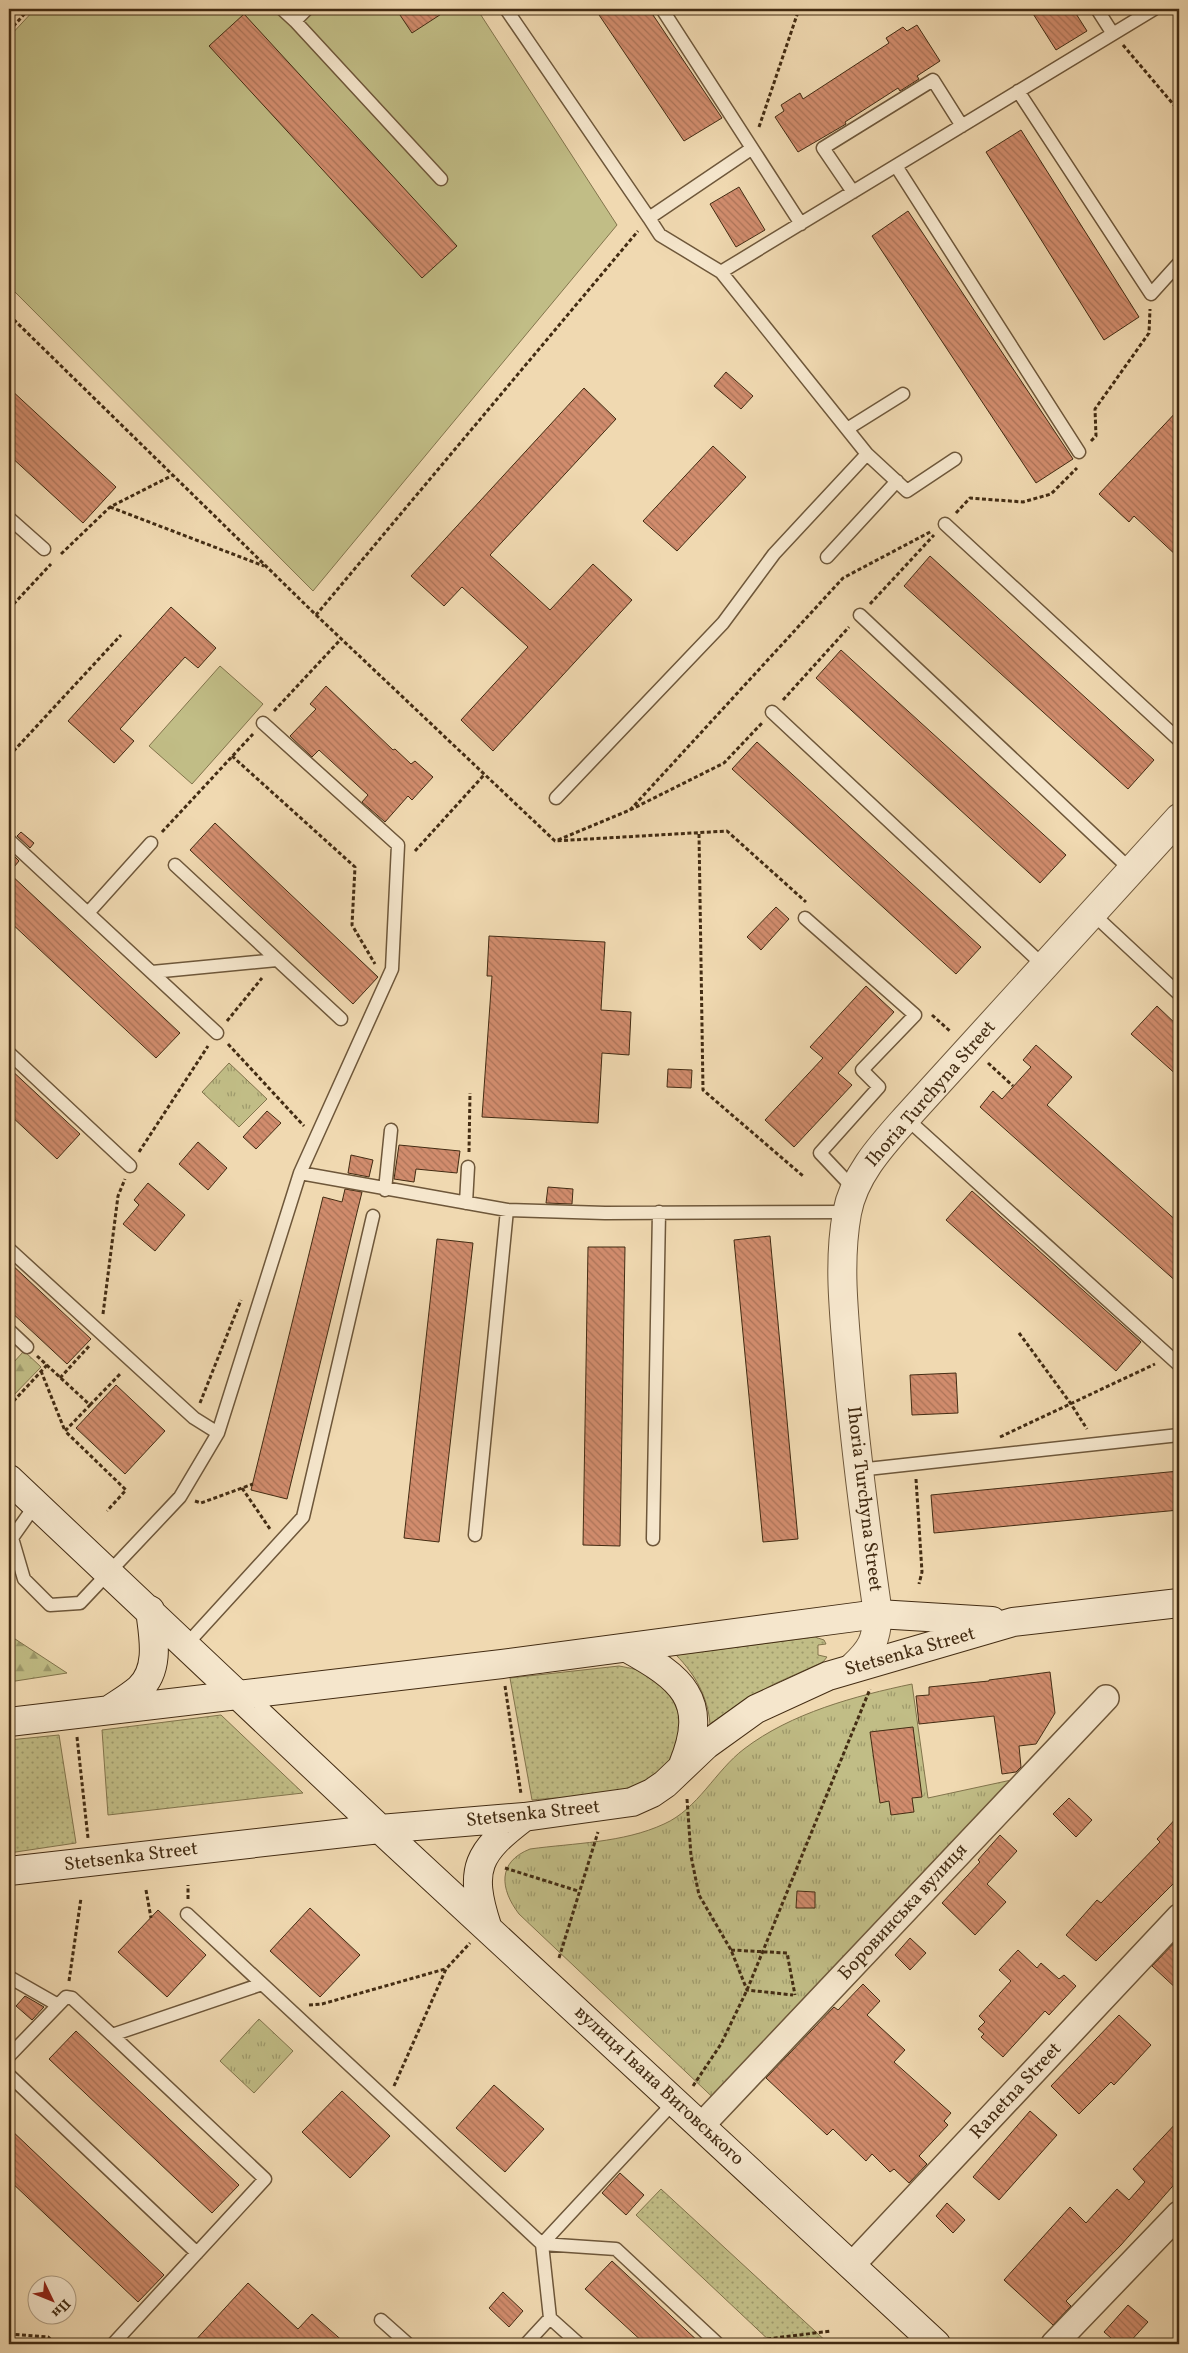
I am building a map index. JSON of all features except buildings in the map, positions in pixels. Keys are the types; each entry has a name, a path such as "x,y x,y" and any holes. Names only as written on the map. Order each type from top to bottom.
{"main road":[{"name":"Ihoria Turchyna Street","path":"862,1675 867,1654 874,1643 878,1614 858,1470 841,1283 851,1201 858,1180 880,1148 906,1118 975,1053 1044,966 1131,870 1178,822"},
{"name":"вулиця Івана Виговського","path":"9,1479 380,1829 480,1933 684,2093 701,2126 936,2344"},
{"name":"Stetsenka Street","path":"9,1722 111,1708 239,1695 627,1648 878,1614 1013,1622 1179,1603"},
{"path":"111,1708 140,1688 152,1666 155,1644 150,1610"},
{"name":"Stetsenka Street","path":"9,1871 380,1829 523,1809 632,1802 666,1784 706,1745 756,1708 786,1693 862,1675 1013,1622"},
{"path":"627,1648 666,1671 677,1680 690,1700 694,1723 690,1746 681,1768"},
{"path":"480,1933 478,1882 482,1859 497,1838 523,1809"}],"street":[{"name":"Боровинська вулиця","path":"701,2126 803,2002 1106,1698"},
{"name":"Ranetna Street","path":"852,2265 1179,1917"},
{"path":"1054,2344 1179,2214"}],"lane":[{"path":"282,9 441,179"},
{"path":"295,21 307,9"},
{"path":"506,9 660,235 721,272 867,454 907,491 955,459"},
{"path":"662,9 800,224"},
{"path":"1097,9 1113,34"},
{"path":"721,272 1154,9"},
{"path":"853,192 823,148 932,80 962,126"},
{"path":"1018,91 1151,294 1179,263"},
{"path":"649,218 751,149"},
{"path":"896,166 1079,452"},
{"path":"847,429 903,394"},
{"path":"556,798 723,623 774,554 867,454"},
{"path":"827,557 897,482"},
{"path":"9,518 44,549"},
{"path":"945,524 1179,740"},
{"path":"860,615 1131,870"},
{"path":"772,712 1044,966"},
{"path":"36,1504 12,1538 24,1579 50,1605 80,1603 180,1497 218,1433 300,1173 392,969 398,845 263,723"},
{"path":"9,840 217,1033"},
{"path":"88,913 151,843"},
{"path":"175,865 341,1019"},
{"path":"1092,913 1179,994"},
{"path":"300,1173 385,1190 507,1210 544,1212 659,1212 851,1201 820,1153 879,1087 862,1070 915,1015 805,918"},
{"path":"152,972 277,960"},
{"path":"9,1053 130,1166"},
{"path":"906,1118 1174,1360"},
{"path":"385,1190 391,1130"},
{"path":"466,1203 468,1168"},
{"path":"475,1535 507,1210"},
{"path":"653,1539 659,1212"},
{"path":"186,1645 303,1517 373,1216"},
{"path":"9,1249 194,1418 218,1433"},
{"path":"9,1330 27,1347"},
{"path":"858,1470 1179,1435"},
{"path":"187,1914 542,2244 616,2248 718,2344"},
{"path":"9,1977 62,2001"},
{"path":"112,2035 262,1984"},
{"path":"9,2056 62,2001 72,1998 265,2179 113,2344"},
{"path":"9,2075 196,2253"},
{"path":"579,2344 550,2318 542,2244 684,2093"},
{"path":"526,2344 550,2318"},
{"path":"381,2320 408,2344"}],"path":[{"path":"9,31 29,9"},
{"path":"751,149 799,9"},
{"path":"1113,34 1179,111"},
{"path":"316,615 649,218"},
{"path":"1079,452 1096,436 1095,409 1148,333 1151,294"},
{"path":"9,314 316,615 555,841 727,831 808,904"},
{"path":"58,556 110,507 172,475"},
{"path":"110,507 267,567"},
{"path":"630,810 843,578 945,524"},
{"path":"9,609 52,563"},
{"path":"555,841 630,810 724,764 860,615"},
{"path":"9,756 121,635"},
{"path":"151,843 341,639"},
{"path":"232,756 355,866 352,925 376,966"},
{"path":"699,834 703,1090 803,1176"},
{"path":"60,1378 101,1334 118,1196 130,1166 217,1033 277,960"},
{"path":"927,1010 1014,1086"},
{"path":"217,1033 308,1130"},
{"path":"468,1168 470,1093"},
{"path":"1019,1333 1071,1404 1096,1444"},
{"path":"27,1347 90,1405"},
{"path":"989,1456 996,1439 1071,1404 1174,1360"},
{"path":"64,1431 132,1362"},
{"path":"9,1406 47,1365"},
{"path":"41,1372 64,1431 126,1490 107,1511"},
{"path":"915,1464 922,1572 920,1584"},
{"path":"180,1497 201,1503 252,1484"},
{"path":"242,1488 279,1544"},
{"path":"684,2093 721,2044 747,1990 763,1951 862,1675"},
{"path":"504,1679 523,1809"},
{"path":"76,1732 89,1841"},
{"path":"687,1799 691,1856 699,1895 731,1950 747,1990"},
{"path":"559,1958 598,1832"},
{"path":"497,1865 578,1892"},
{"path":"146,1890 151,1918"},
{"path":"62,2001 81,1898"},
{"path":"388,2100 446,1969 480,1933"},
{"path":"731,1950 787,1953 803,2002"},
{"path":"287,2007 322,2004 446,1969"},
{"path":"747,1990 803,2002"},
{"path":"734,2343 831,2331"},
{"path":"9,2334 48,2337 56,2344"}],"green space":[{"path":"35,9 477,9 617,225 313,591 9,286 9,37"},
{"path":"220,666 263,704 192,784 149,746"},
{"path":"229,1063 267,1099 239,1127 202,1092"},
{"path":"24,1351 41,1367 9,1400 9,1362 12,1364"},
{"path":"9,1635 67,1673 9,1682"},
{"path":"815,1637 824,1640 826,1644 818,1645 818,1655 827,1657 823,1662 774,1684 743,1701 710,1724 707,1705 699,1686 695,1678 676,1655"},
{"path":"619,1666 632,1668 651,1676 659,1682 672,1698 681,1728 679,1747 674,1757 658,1775 639,1786 610,1792 532,1800 510,1678"},
{"path":"912,1684 928,1798 1016,1779 724,2108 519,1914 505,1886 507,1869 519,1854 530,1849 615,1839 664,1824 687,1809 734,1758 762,1736 803,1716 846,1700"},
{"path":"221,1715 303,1793 108,1815 102,1730"},
{"path":"59,1735 76,1843 9,1853 9,1740"},
{"path":"259,2019 293,2051 254,2093 220,2061"},
{"path":"661,2189 829,2344 773,2344 636,2215"}]}
